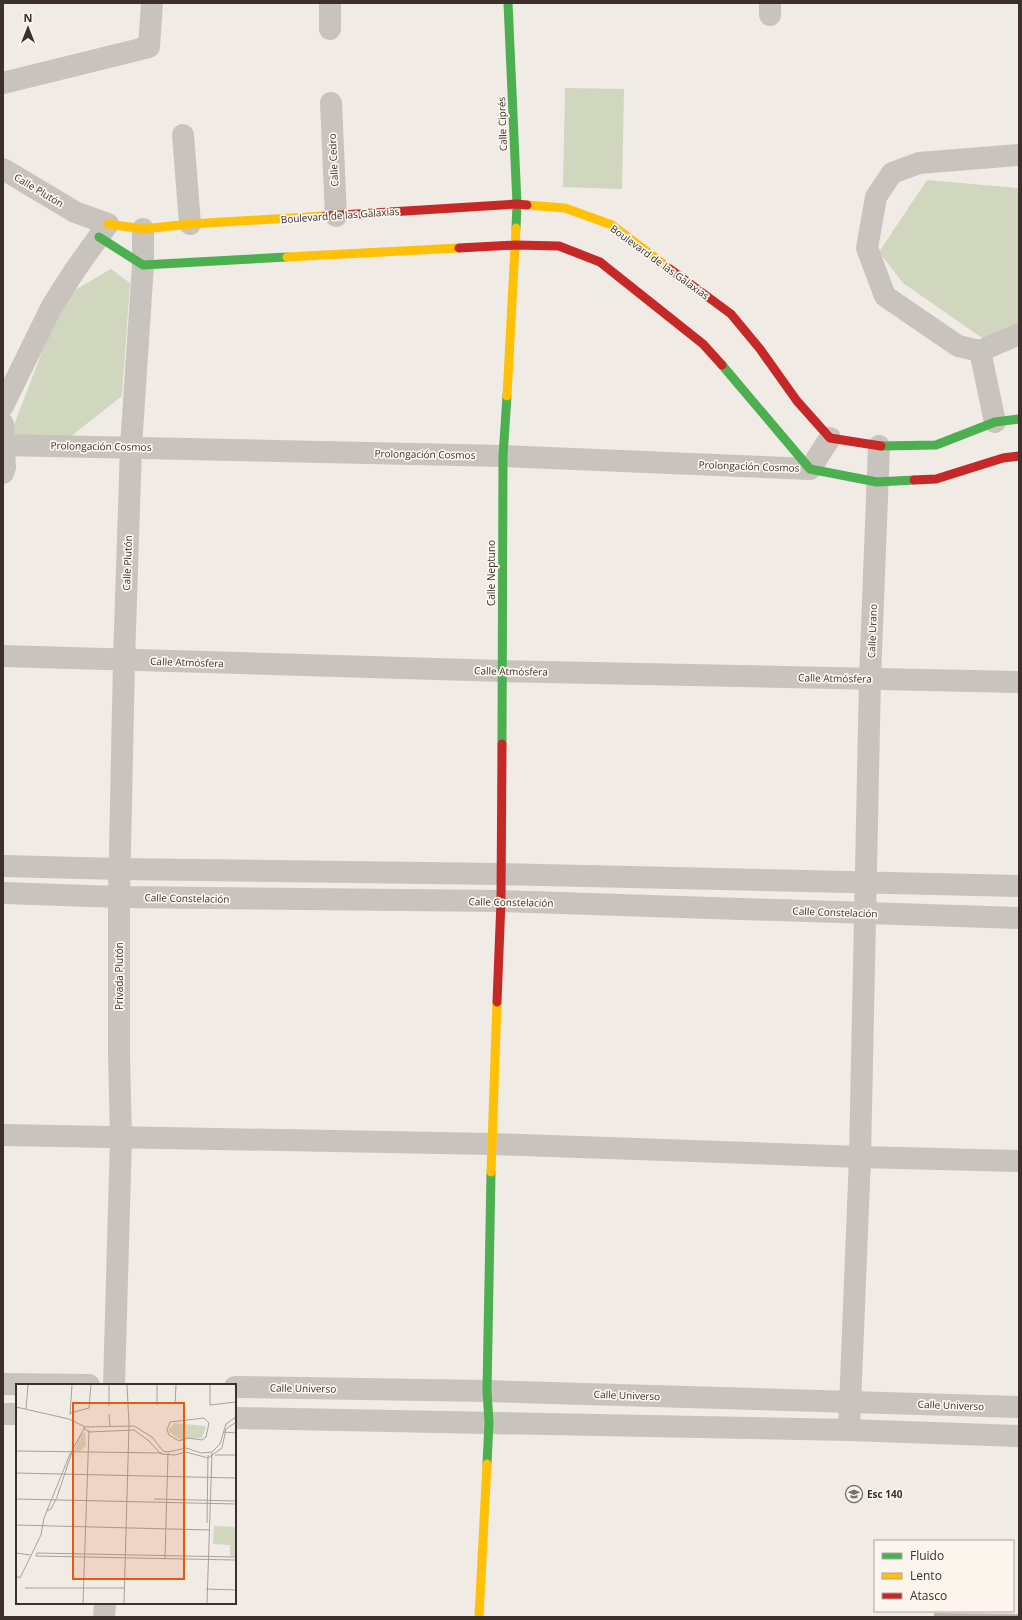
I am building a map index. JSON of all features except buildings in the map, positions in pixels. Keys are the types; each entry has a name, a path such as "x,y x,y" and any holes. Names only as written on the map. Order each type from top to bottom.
{"street":[{"path":"3,83 149,47 152,3"},
{"path":"330,3 330,28"},
{"name":"Calle Ciprés","path":"508,3 517,204 516,245"},
{"name":"Calle Cedro","path":"331,104 336,216"},
{"path":"183,135 190,224"},
{"path":"1019,155 919,163 892,174 876,197 867,248 885,296 958,346 980,351 1019,334"},
{"name":"Calle Plutón","path":"3,169 103,230"},
{"name":"Boulevard de las Galaxias","path":"103,230 143,229 190,224 517,204 565,208 612,225 731,314 760,349 797,401 830,438"},
{"name":"Calle Plutón","path":"119,897 124,660 131,447 144,266 143,229"},
{"path":"3,406 52,306 103,230 144,266 516,245 559,246 600,262 703,344 763,412 810,469 877,482 936,480 1003,458 1019,456"},
{"name":"Calle Neptuno","path":"479,1617 489,1422 487,1391 492,1144 501,901 503,456 516,245"},
{"path":"980,351 995,422"},
{"path":"830,438 879,446 936,445 995,422 1019,419"},
{"path":"3,473 5,467 4,438"},
{"name":"Prolongación Cosmos","path":"4,438 131,447 503,456 810,469 830,438"},
{"name":"Calle Urano","path":"849,1430 860,1158 870,678 879,446"},
{"name":"Calle Atmósfera","path":"3,656 502,671 1019,682"},
{"path":"3,866 501,874 1019,886"},
{"name":"Calle Constelación","path":"3,893 119,897 501,901 1019,918"},
{"name":"Privada Plutón","path":"114,1384 122,1137 118,1056 119,897"},
{"path":"3,1134 492,1144 860,1158 1019,1160"},
{"path":"3,1384 16,1384"},
{"name":"Calle Universo","path":"236,1387 487,1391 1019,1406"},
{"path":"3,1414 16,1414"},
{"path":"236,1418 849,1430 1019,1436"},
{"path":"104,1617 105,1604"}],"green space":[{"path":"565,88 624,89 622,189 563,187"},
{"path":"927,180 1019,188 1019,327 985,340 903,283 879,252"},
{"path":"111,269 130,283 122,396 66,440 9,438 63,297"}],"traffic: fast":[{"path":"508,3 517,204 516,228"},
{"path":"99,237 143,265 287,257"},
{"path":"722,365 810,469 877,482 914,480"},
{"path":"502,744 503,456 507,396"},
{"path":"881,446 936,445 995,422 1019,419"},
{"path":"487,1464 489,1422 487,1391 491,1172"}],"traffic: slow":[{"path":"527,205 565,208 612,225 670,269"},
{"path":"108,224 143,229 190,224 325,216"},
{"path":"507,396 516,228"},
{"path":"287,257 459,248"},
{"path":"491,1172 497,1002"},
{"path":"479,1617 487,1464"}],"traffic: jam":[{"path":"325,216 517,204 527,205"},
{"path":"459,248 516,245 559,246 600,262 703,344 722,365"},
{"path":"670,269 731,314 760,349 797,401 830,438 881,446"},
{"path":"914,480 936,479 1003,458 1019,456"},
{"path":"497,1002 501,901 502,744"}],"place":[{"name":"Esc 140","path":"854,1494"}]}
